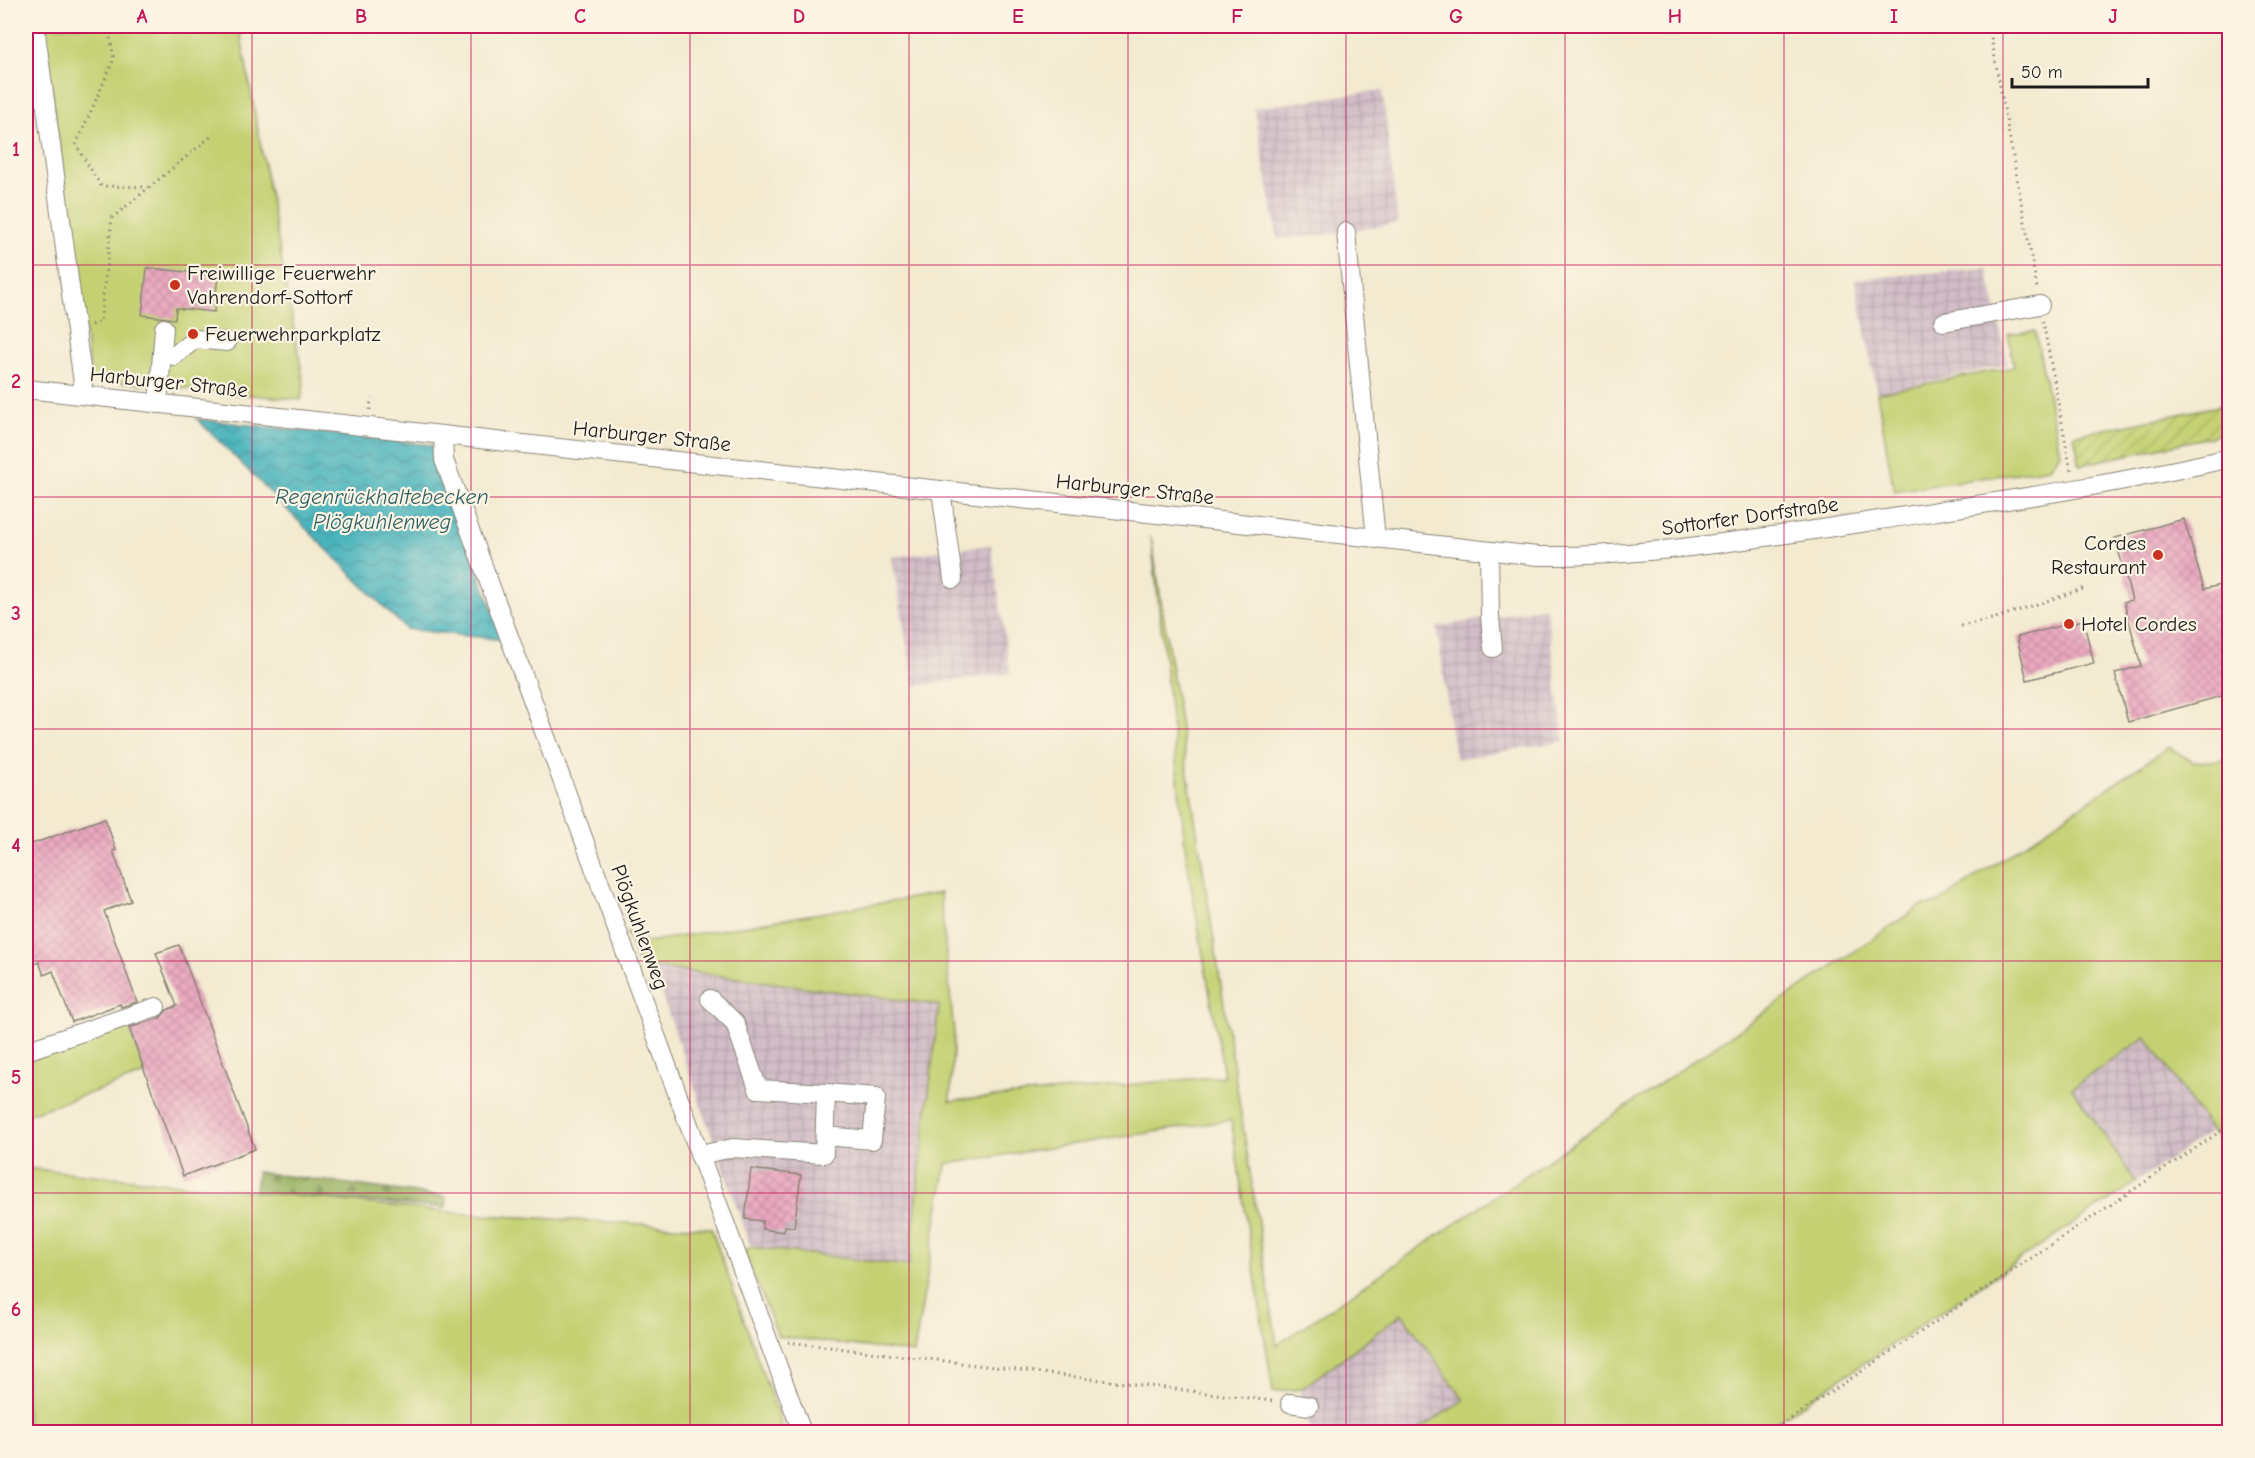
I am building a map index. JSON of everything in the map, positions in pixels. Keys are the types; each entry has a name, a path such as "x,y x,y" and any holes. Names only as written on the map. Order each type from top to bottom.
{"street":[{"path":"35,26 76,331 82,395"},
{"path":"1346,232 1376,539"},
{"path":"1944,322 2040,304"},
{"path":"163,334 174,356 174,373 159,398 163,334"},
{"path":"174,356 195,339 228,342"},
{"name":"Harburger Straße","path":"26,389 82,395 159,398 443,435 1273,527"},
{"name":"Plögkuhlenweg","path":"443,435 444,460 802,1432"},
{"name":"Sottorfer Dorfstraße","path":"1273,527 1538,556 1650,552 1708,546 2074,490 2152,476 2229,458"},
{"path":"941,490 953,579"},
{"path":"1489,552 1493,648"},
{"path":"710,999 735,1023 758,1089 876,1097 872,1140 825,1136"},
{"path":"26,1051 156,1007"},
{"path":"699,1155 733,1148 824,1154 826,1093"},
{"path":"1290,1403 1309,1406"}],"path":[{"path":"108,26 114,59 76,145 101,186 149,188"},
{"path":"1989,26 2074,490"},
{"path":"76,331 100,322 112,218 214,134"},
{"path":"1961,626 1996,618 2085,588"},
{"path":"1770,1432 2229,1125"},
{"path":"768,1339 1290,1403 1303,1432"}],"shaded area":[{"path":"1382,90 1398,223 1278,240 1254,108"},
{"path":"1987,268 2008,364 1877,393 1855,279"},
{"path":"991,545 1010,673 914,686 892,557"},
{"path":"1546,607 1564,741 1455,759 1437,627"},
{"path":"652,967 939,1005 909,1266 751,1247"},
{"path":"2147,1037 2211,1131 2136,1182 2072,1088"},
{"path":"1402,1314 1464,1400 1415,1432 1312,1432 1303,1411 1301,1389"}],"green space":[{"path":"43,26 239,26 304,384 301,400 91,379"},
{"path":"2035,331 2060,453 2050,468 1894,491 1877,393 2014,367 2008,334"},
{"path":"2229,404 2229,433 2080,465 2074,435"},
{"path":"1151,536 1277,1345 1922,905 1937,903 2169,747 2193,762 2229,760 2229,1132 2219,1139 2211,1131 2146,1037 2072,1088 2136,1182 1761,1432 1415,1432 1464,1400 1402,1314 1301,1389 1273,1392 1231,1120 946,1164 914,1353 778,1336 744,1251 751,1247 909,1266 939,1005 639,965 627,932 647,942 940,893 954,1033 950,1101 1224,1076 1187,862"},
{"path":"128,1024 146,1074 26,1115 26,1061"},
{"path":"26,1168 468,1214 711,1228 784,1432 30,1432 26,1419"},
{"path":"257,1172 446,1197 446,1208 255,1192"}],"water":[{"name":"Regenrückhaltebecken Plögkuhlenweg","path":"197,419 431,445 504,640 406,629"}],"building":[{"path":"147,268 218,275 214,312 176,308 175,319 142,315"},
{"path":"2184,519 2204,589 2224,584 2229,606 2229,694 2128,722 2115,673 2141,666 2124,602 2132,600 2115,538"},
{"path":"2083,620 2094,663 2027,680 2017,637"},
{"path":"105,818 116,850 113,851 131,901 104,911 137,1002 121,1007 120,1004 72,1022 53,971 44,975 39,962 26,967 26,846"},
{"path":"179,945 255,1149 183,1176 129,1028 160,1018 167,1010 177,1006 156,953"},
{"path":"751,1169 801,1175 794,1227 785,1226 784,1232 762,1229 762,1221 745,1219"}],"place":[{"name":"Freiwillige Feuerwehr Vahrendorf-Sottorf","path":"175,285"},
{"name":"Feuerwehrparkplatz","path":"193,334"},
{"name":"Cordes Restaurant","path":"2158,555"},
{"name":"Hotel Cordes","path":"2069,624"}]}
